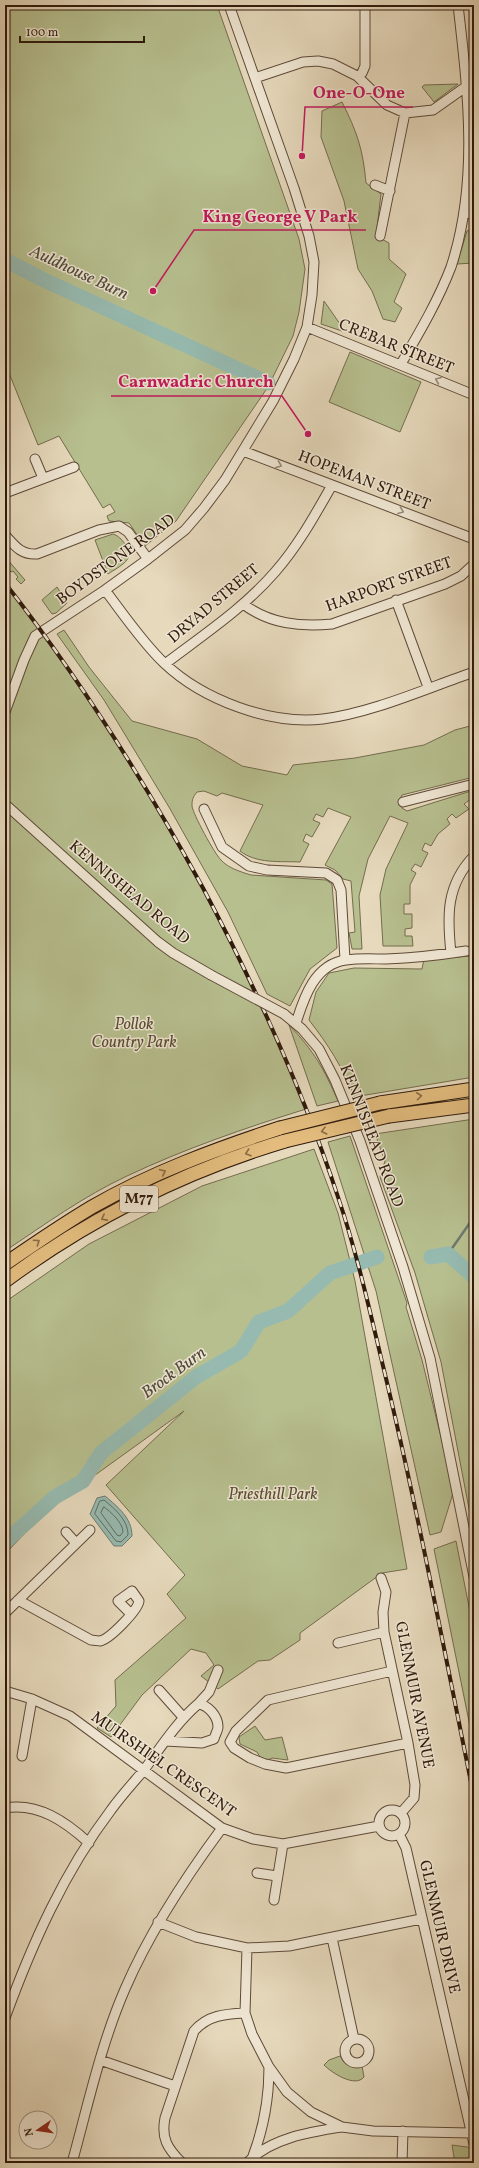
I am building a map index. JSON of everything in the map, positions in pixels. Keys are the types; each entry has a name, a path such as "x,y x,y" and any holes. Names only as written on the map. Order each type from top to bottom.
{"highway":[{"name":"M77","path":"5,1264 93,1207 164,1171 232,1144 280,1128 380,1103 474,1089"},
{"name":"M77","path":"5,1281 78,1232 146,1196 224,1161 285,1141 389,1116 474,1106"}],"street":[{"name":"BOYDSTONE ROAD","path":"5,712 34,636 105,590 185,530 225,480 273,401 294,359 307,327 312,295 314,262 309,236 229,5"},
{"path":"357,76 362,73 365,66 365,5"},
{"path":"401,364 439,296 450,267 471,191 471,84 458,5"},
{"path":"255,78 303,62 318,61 343,68 357,76 388,106 405,113 433,110 471,84"},
{"path":"380,236 405,113"},
{"path":"375,185 390,191"},
{"path":"464,212 474,215"},
{"name":"CREBAR STREET","path":"307,327 474,395"},
{"name":"HOPEMAN STREET","path":"243,450 474,539"},
{"path":"36,459 43,478"},
{"path":"5,493 74,467"},
{"name":"DRYAD STREET","path":"165,664 243,604 284,561 302,537 332,485"},
{"path":"5,535 22,552 29,555 38,554 99,530 119,526 128,532 148,559"},
{"name":"HARPORT STREET","path":"243,604 254,613 278,621 296,625 314,626 332,624 450,581 461,576 474,564"},
{"path":"105,590 139,635 165,664 195,687 220,700 248,711 298,719 323,719 378,706 428,687 474,672"},
{"path":"396,600 428,687"},
{"path":"403,802 474,784"},
{"name":"KENNISHEAD ROAD","path":"5,804 158,942 173,953 284,1014 296,1023 319,1049 335,1080 360,1141 403,1267 430,1358 474,1577"},
{"path":"204,809 222,847 249,866 267,870 321,873 331,875 337,880 341,890 345,960"},
{"path":"450,953 447,920 452,891 464,867 474,856"},
{"path":"296,1023 303,1002 314,980 329,966 345,960 386,959 466,951"},
{"path":"5,1613 90,1530"},
{"path":"66,1532 76,1542"},
{"name":"GLENMUIR AVENUE","path":"381,1578 386,1592 383,1612 384,1632 408,1743 415,1785 414,1798 401,1812"},
{"path":"18,1600 91,1640 101,1641 110,1635 131,1614"},
{"path":"338,1644 384,1632"},
{"path":"5,2017 38,1935 70,1872 111,1809 144,1769 183,1717 209,1692 218,1670"},
{"path":"392,1671 268,1700 236,1731 230,1742 234,1748 250,1758 265,1764 286,1768 408,1743"},
{"path":"159,1690 183,1717"},
{"name":"MUIRSHIEL CRESCENT","path":"5,1691 32,1699 70,1716 144,1769 222,1828 253,1839 283,1844 379,1826"},
{"path":"22,1756 32,1699"},
{"path":"165,1741 202,1743 214,1739 218,1727 216,1718 212,1711 198,1704"},
{"path":"5,1808 42,1811 69,1826 89,1843"},
{"path":"393,1809 401,1812 405,1824 399,1834 387,1835 379,1826 380,1818 385,1811 393,1809"},
{"path":"72,2163 100,2060 125,1989 158,1922 197,1862 222,1828"},
{"name":"GLENMUIR DRIVE","path":"399,1834 406,1848 474,2144"},
{"path":"274,1900 283,1844"},
{"path":"257,1873 277,1876"},
{"path":"158,1922 196,1937 247,1948 289,1946 421,1918"},
{"path":"332,1938 354,2039"},
{"path":"247,1948 245,2013 252,2034 269,2068 287,2092 311,2112 342,2127 373,2131 472,2133"},
{"path":"182,2163 166,2144 163,2131 165,2118 194,2031 214,2017 245,2013"},
{"path":"100,2060 176,2086"},
{"path":"254,2159 265,2116 269,2090 269,2068"},
{"path":"254,2159 286,2139 342,2127"},
{"path":"402,2163 403,2131"}],"green space":[{"path":"5,5 217,5 299,239 305,269 299,312 293,336 268,387 176,521 145,546 129,523 109,521 107,516 115,512 110,504 103,508 59,436 38,445 5,363"},
{"path":"458,84 434,102 422,87 424,85"},
{"path":"342,102 352,123 361,150 366,183 381,194 376,236 389,243 389,259 406,274 394,302 402,308 395,322 383,319 372,291 358,269 344,201 321,137 322,111"},
{"path":"473,228 474,263 457,264 467,231"},
{"path":"324,301 340,324 342,331 321,324"},
{"path":"350,352 421,382 400,432 329,402"},
{"path":"113,534 124,542 129,554 126,562 108,574 95,540"},
{"path":"5,548 9,552 7,559 25,580 21,584 16,579 18,577 13,571 11,572 5,565"},
{"name":"Pollok Country Park","path":"5,583 94,707 174,836 211,902 245,970 277,1039 306,1109 215,1140 170,1157 127,1176 95,1192 5,1251"},
{"path":"57,587 67,603 56,613 52,614 42,600"},
{"path":"64,630 89,667 132,721 197,739 242,766 287,775 293,765 355,758 424,745 455,730 474,725 474,777 402,795 400,800 402,808 407,811 474,790 474,800 472,798 464,804 469,809 456,818 452,814 447,819 450,824 438,834 431,846 425,843 422,850 428,853 421,867 415,864 411,870 416,873 410,885 410,904 404,904 404,914 412,914 412,928 405,929 405,936 412,936 413,946 383,946 380,895 386,869 408,823 390,816 368,859 359,896 362,949 352,949 349,933 355,932 351,881 343,879 335,870 325,865 351,817 328,808 323,817 316,814 313,820 320,823 312,837 306,834 303,841 309,844 300,862 276,862 261,860 240,851 263,805 222,793 217,796 204,791 197,792 193,800 193,810 214,850 221,860 227,865 251,875 326,880 332,884 337,948 310,969 290,1006 267,994 228,912 169,807 104,700 57,634"},
{"path":"472,943 474,943 474,1077 354,1097 345,1076 334,1057 309,1020 316,992 329,973 354,968 422,969 424,959 472,956"},
{"path":"289,1025 318,1061 338,1101 317,1106"},
{"path":"474,1119 474,1535 441,1362 415,1273 380,1177 385,1161 375,1134"},
{"path":"350,1136 407,1303 406,1307 422,1360 454,1490 441,1532 430,1535 376,1291 328,1142"},
{"name":"Priesthill Park","path":"314,1149 338,1213 355,1281 407,1569 382,1573 300,1633 300,1640 270,1660 258,1661 218,1689 201,1676 214,1665 206,1653 191,1649 142,1695 111,1737 97,1728 116,1706 115,1680 186,1618 167,1594 185,1575 106,1485 184,1411 48,1509 5,1554 5,1302 89,1244 202,1186"},
{"path":"456,1541 474,1632 474,1746 434,1549"},
{"path":"255,1726 265,1740 282,1737 288,1760 272,1758 268,1760 260,1757 257,1752 240,1744 239,1737"},
{"path":"340,2056 349,2065 362,2066 364,2077 355,2081 349,2080 332,2072 324,2065 329,2060"},
{"path":"452,2145 474,2148 474,2163 455,2163"}],"water":[{"path":"105,1496 115,1504 130,1524 132,1536 122,1546 114,1546 90,1514 97,1498"}],"waterway":[{"name":"Auldhouse Burn","path":"5,260 44,280 268,383"},
{"path":"448,1254 474,1217"},
{"name":"Brock Burn","path":"431,1257 448,1254 474,1277"},
{"name":"Brock Burn","path":"5,1542 55,1497 83,1481 101,1453 196,1377 241,1351 259,1322 288,1311 330,1273 377,1257"}],"railway":[{"path":"5,583 33,619 85,694 135,770 181,848 242,963 310,1118 345,1218 368,1305 408,1476 474,1797"}],"place":[{"name":"One-O-One","path":"302,156"},
{"name":"King George V Park","path":"153,291"},
{"name":"Carnwadric Church","path":"308,434"}]}
